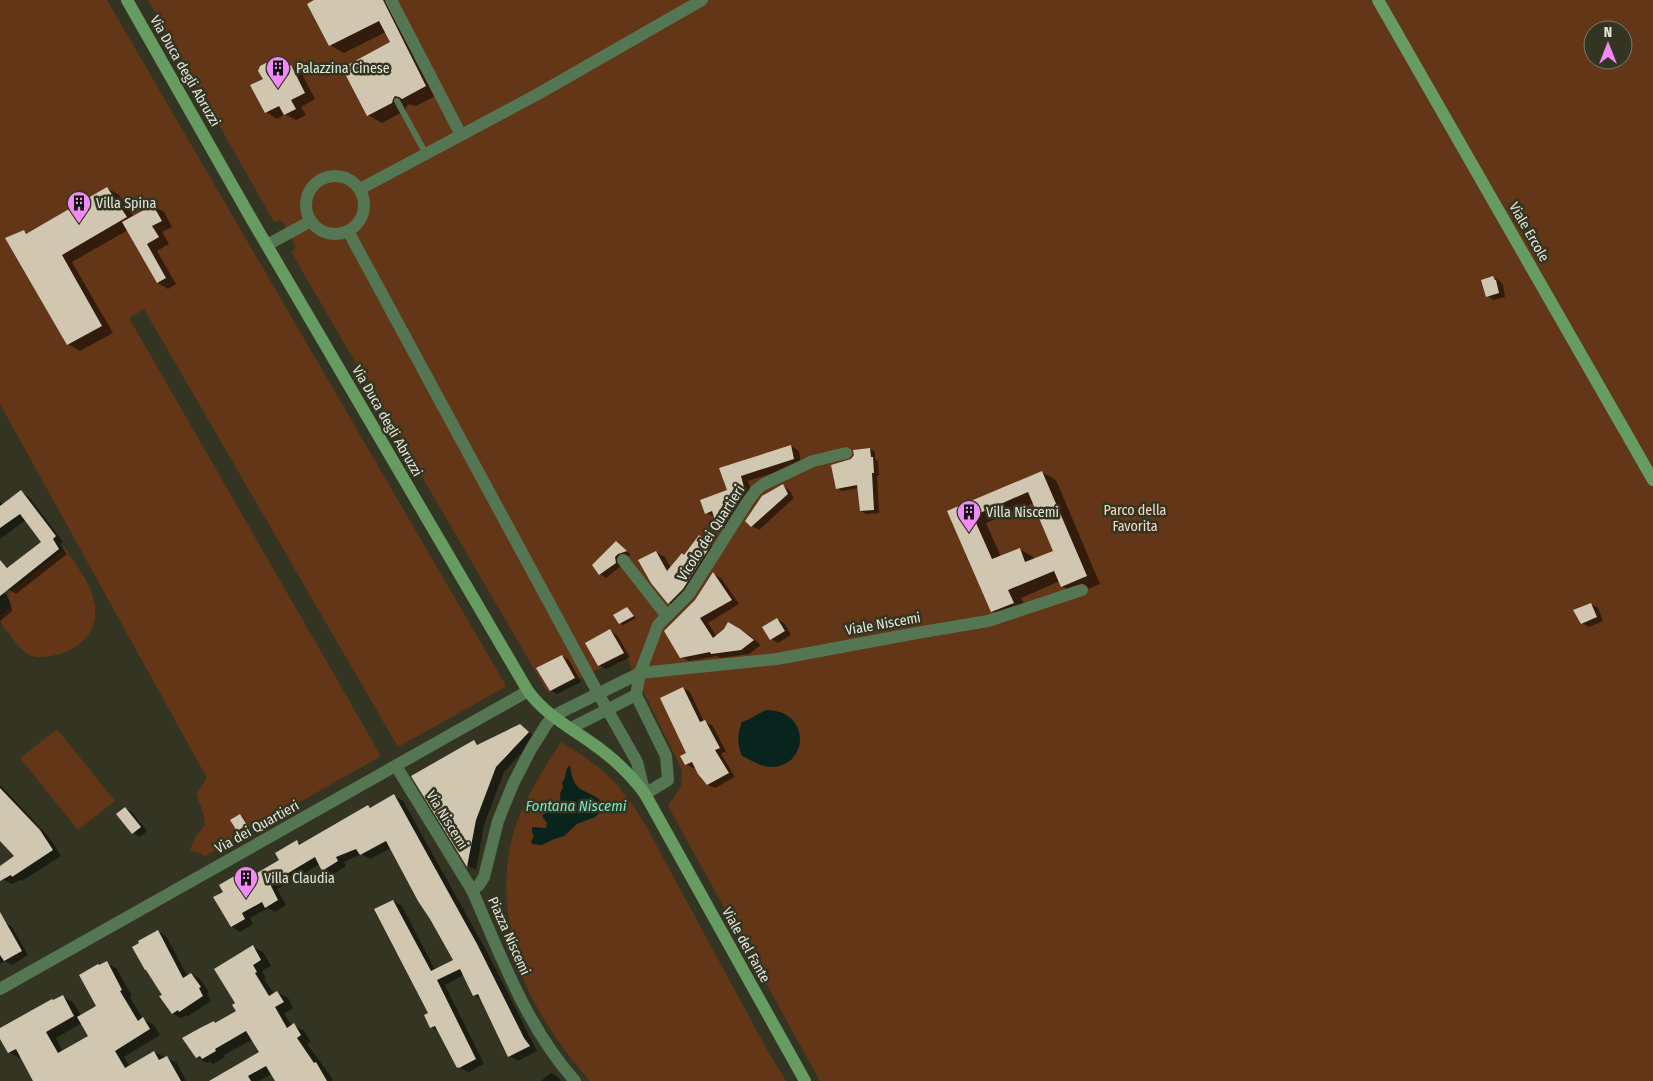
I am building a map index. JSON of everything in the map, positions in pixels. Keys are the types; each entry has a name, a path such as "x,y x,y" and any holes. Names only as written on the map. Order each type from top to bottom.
{"street":[{"name":"Via Duca degli Abruzzi","path":"127,0 267,245 528,691 539,704 618,763 634,778 662,823"},
{"path":"392,0 461,135"},
{"path":"360,189 538,94 702,0"},
{"name":"Viale Ercole","path":"1378,0 1653,480"},
{"path":"339,176 347,178 360,189 364,198 362,218 348,231 331,234 323,231 310,221 306,205 307,197 310,189 322,178 339,176"},
{"path":"267,245 310,221"},
{"path":"348,231 598,694 607,710 637,762 645,794 668,780 666,756 636,695 607,710 571,728"},
{"name":"Vicolo dei Quartieri","path":"636,695 640,673 658,625 690,594 756,490 764,484 813,461 846,453"},
{"path":"623,560 667,616"},
{"name":"Viale Niscemi","path":"640,673 777,659 988,621 1082,590"},
{"path":"554,716 640,673"},
{"name":"Via dei Quartieri","path":"0,989 528,691"},
{"name":"Piazza Niscemi","path":"554,716 531,749 513,784 498,821 484,876 479,885 472,890 520,1000 575,1081"},
{"name":"Via Niscemi","path":"396,766 472,890"},
{"name":"Viale del Fante","path":"662,823 805,1081"}],"lane":[{"path":"397,101 426,154"}],"green space":[{"path":"0,0 107,0 505,684 505,687 398,747 144,309 129,318 381,756 205,856 198,852 190,851 194,839 205,825 203,812 196,794 207,778 0,404"},
{"name":"Parco della Favorita","path":"148,0 1653,0 1653,1081 820,1081 668,806 681,786 682,770 626,656 548,693 291,252 296,247 283,222 280,220 274,222"},
{"path":"64,546 83,575 94,599 95,617 93,626 84,640 69,651 51,656 32,656 23,651 16,643 2,624 0,616 10,607 8,593 62,551"},
{"path":"57,729 115,801 78,830 20,758"},
{"path":"561,742 600,768 619,788 637,812 786,1081 590,1081 553,1034 524,981 517,962 510,933 506,884 509,853 517,822 537,781"}],"water":[{"path":"766,710 781,712 792,719 798,728 800,739 798,749 793,758 784,765 764,766 742,756 740,752 738,739 742,722"},
{"name":"Fontana Niscemi","path":"570,765 576,785 597,798 603,804 604,809 595,817 577,824 564,836 542,845 532,844 534,836 532,827 546,828 547,823 542,816 560,801 560,793 563,788 562,783"}],"building":[{"path":"314,0 383,0 426,86 402,99 395,96 392,103 367,116 342,68 390,42 379,21 329,46 307,4"},
{"name":"Palazzina Cinese","path":"266,63 272,65 276,73 291,65 305,93 291,100 296,109 284,115 279,106 265,113 250,85 263,79 258,71 260,66"},
{"path":"107,187 127,217 62,255 102,326 67,345 5,238 24,230 26,234"},
{"path":"153,205 162,221 152,226 159,237 147,244 166,278 157,283 122,222"},
{"path":"1493,276 1499,293 1486,297 1481,280"},
{"path":"791,445 794,459 741,476 745,491 722,527 715,520 712,511 705,514 700,500 727,490 719,468"},
{"path":"870,448 871,457 873,457 874,510 860,511 857,485 836,489 831,465 851,459 854,455 853,450"},
{"name":"Villa Niscemi","path":"1042,471 1087,576 1061,587 1054,571 1008,590 1014,603 991,612 947,511","holes":["1028,492 1053,551 1025,562 1020,548 992,559 973,516"]},
{"path":"783,484 788,494 751,527 745,521 762,496"},
{"path":"21,490 56,536 53,539 59,549 0,596 0,560 7,568 41,542 20,514 0,528 0,506"},
{"path":"699,535 711,545 683,589 668,604 651,583 638,560 656,551 667,571 682,553 684,555"},
{"path":"616,541 627,551 618,554 615,557 616,563 599,575 592,565"},
{"path":"713,572 732,600 700,618 713,638 724,629 728,622 754,640 741,650 711,654 710,652 680,658 664,631 695,600"},
{"path":"1591,603 1597,617 1581,624 1573,610"},
{"path":"627,607 634,616 619,624 613,615"},
{"path":"777,618 785,631 770,640 762,627"},
{"path":"610,629 624,653 598,666 585,643"},
{"path":"562,655 575,678 550,691 536,668"},
{"path":"683,687 700,722 705,720 720,748 715,750 729,773 707,785 698,774 692,762 685,765 680,756 686,753 660,698"},
{"path":"520,724 529,732 496,767 476,820 467,867 411,776 474,740 477,745"},
{"path":"0,788 40,830 53,850 12,877 11,875 0,881 0,866 14,856 0,841"},
{"path":"394,794 477,944 524,1038 530,1046 508,1057 478,994 473,996 460,969 437,980 476,1059 457,1068 435,1026 430,1028 424,1015 428,1013 374,909 393,900 431,971 453,960 418,901 386,841 360,855 356,849 336,857 338,861 322,871 315,857 270,884 278,900 265,908 262,902 242,913 245,919 231,927 213,897 223,892 219,885 248,868 252,876 279,860 275,853 297,840 299,845 368,805 370,808"},
{"path":"125,807 141,827 132,834 116,814"},
{"path":"240,814 247,825 237,831 230,820"},
{"path":"0,912 22,951 4,961 0,955"},
{"path":"158,930 183,978 191,973 201,987 199,988 203,996 179,1012 178,1010 172,1014 159,996 162,995 132,947 139,943 138,941"},
{"path":"253,945 261,960 253,965 257,972 255,973 269,996 277,991 284,1002 275,1007 287,1028 294,1023 301,1035 297,1038 314,1063 316,1062 327,1081 275,1081 266,1066 248,1076 251,1081 209,1081 259,1052 246,1031 202,1059 200,1056 196,1058 182,1038 236,1011 232,1005 235,1003 214,969"},
{"path":"107,961 122,990 120,991 138,1021 143,1017 150,1029 115,1051 125,1068 154,1051 159,1060 167,1056 181,1081 33,1081 16,1049 8,1053 0,1039 0,1028 52,999 63,995 74,1016 46,1032 58,1053 88,1036 77,1017 96,1006 79,975"}],"place":[{"name":"Palazzina Cinese","path":"278,89"},
{"name":"Villa Spina","path":"79,224"},
{"name":"Villa Niscemi","path":"969,533"},
{"name":"Villa Claudia","path":"246,899"}]}
